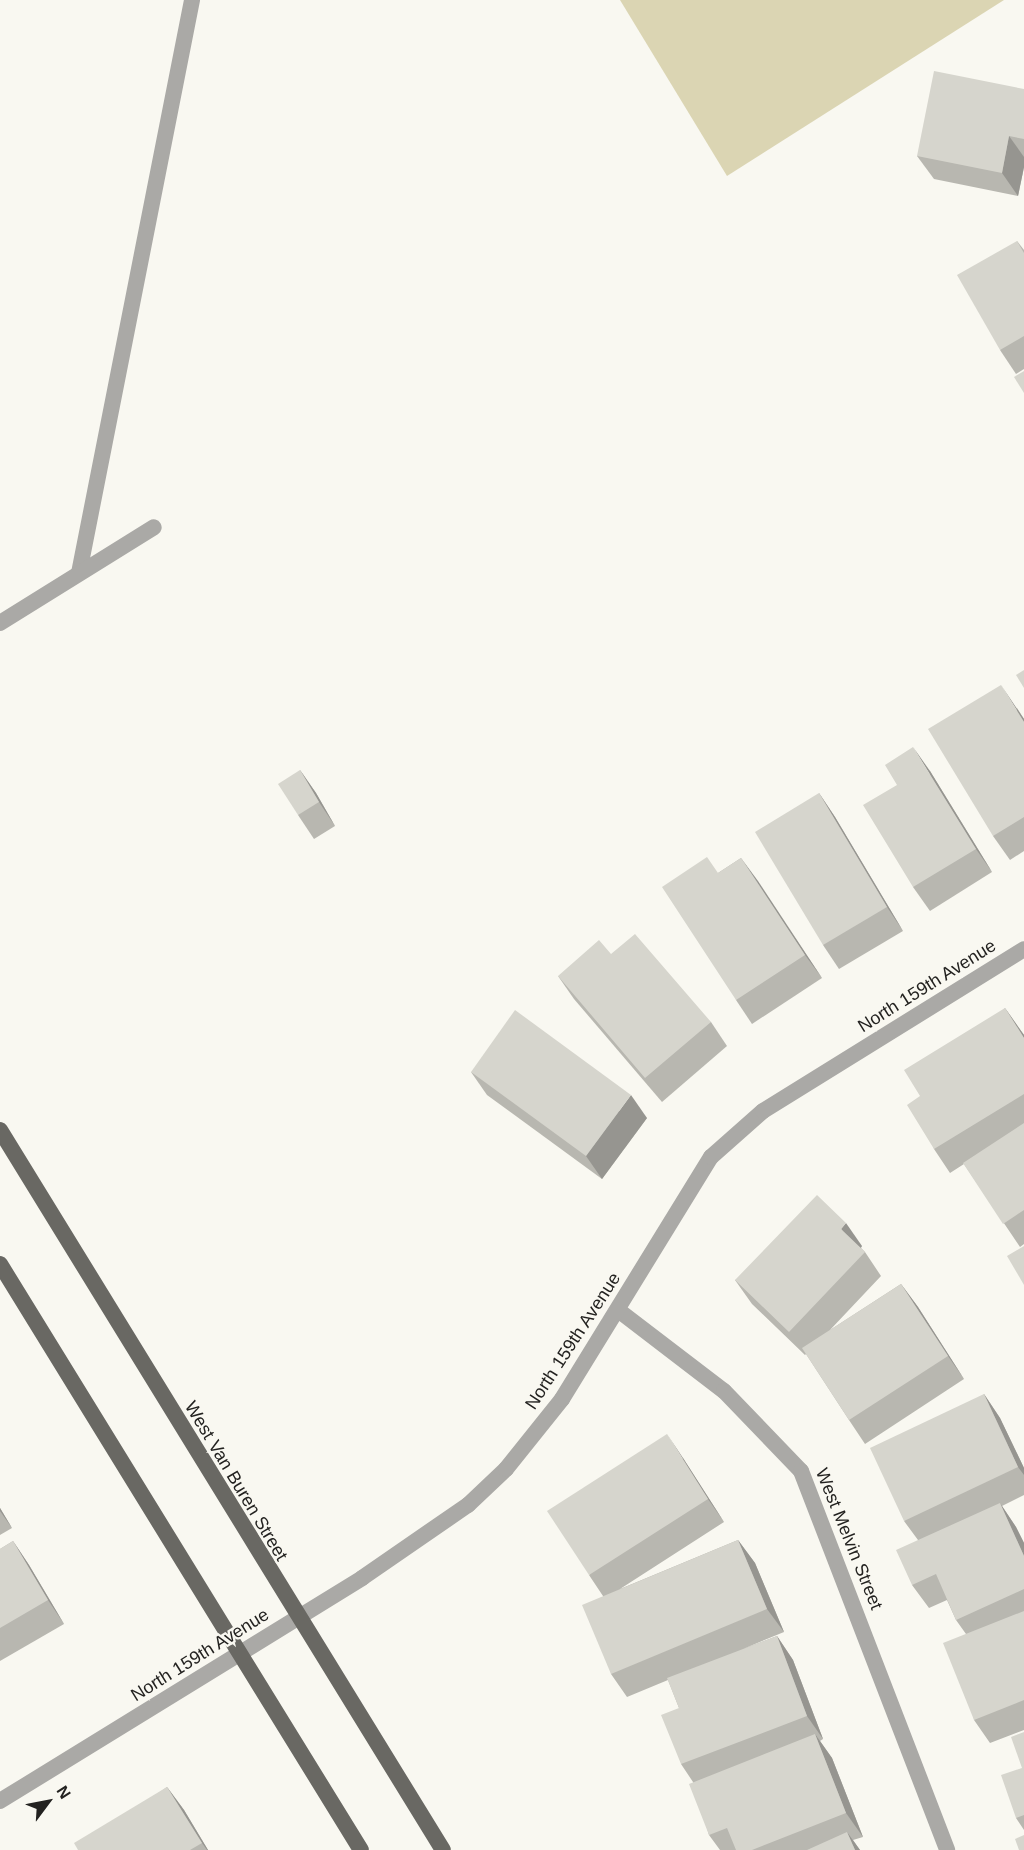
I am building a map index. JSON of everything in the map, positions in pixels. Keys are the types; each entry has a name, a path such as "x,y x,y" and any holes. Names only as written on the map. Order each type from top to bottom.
{"main road":[{"name":"West Van Buren Street","path":"0,1130 297,1618 443,1850"},
{"path":"0,1264 361,1850"}],"street":[{"path":"79,573 192,0"},
{"path":"0,622 154,526"},
{"name":"North 159th Avenue","path":"0,1801 432,1532 506,1469 562,1399 711,1157 763,1111 1024,949"},
{"name":"West Melvin Street","path":"618,1310 724,1391 801,1471 947,1850"}],"shaded area":[{"path":"620,0 1004,0 727,176"}],"building":[{"path":"934,71 1024,89 1024,139 1009,136 1002,173 917,156"},
{"path":"1017,241 1024,253 1024,336 1000,350 957,275"},
{"path":"1024,371 1024,393 1014,377"},
{"path":"1024,670 1024,688 1016,675"},
{"path":"1001,685 1024,722 1024,817 993,836 928,729"},
{"path":"913,747 976,849 913,887 863,805 897,785 885,765"},
{"path":"300,770 319,802 298,815 278,784"},
{"path":"819,793 887,907 823,945 755,832"},
{"path":"707,857 718,873 741,858 805,955 736,1000 662,887"},
{"path":"635,934 711,1022 645,1078 558,976 599,940 611,954"},
{"path":"1005,1008 1024,1038 1024,1094 934,1149 907,1105 920,1096 904,1070"},
{"path":"515,1010 631,1095 586,1156 471,1072"},
{"path":"1024,1123 1024,1210 1003,1224 963,1163"},
{"path":"817,1195 846,1223 841,1229 865,1252 789,1332 735,1280"},
{"path":"1024,1246 1024,1285 1007,1256"},
{"path":"901,1284 948,1356 849,1420 802,1348"},
{"path":"984,1394 1018,1467 904,1521 870,1448"},
{"path":"667,1434 708,1499 589,1575 547,1511"},
{"path":"1000,1503 1024,1556 1024,1589 956,1620 936,1574 912,1585 896,1550"},
{"path":"738,1540 767,1609 611,1674 582,1605"},
{"path":"13,1541 48,1600 0,1628 0,1549"},
{"path":"1024,1611 1024,1700 974,1720 943,1643"},
{"path":"777,1636 807,1716 681,1764 661,1715 679,1708 667,1678"},
{"path":"1024,1732 1024,1815 1016,1818 1001,1775 1022,1768 1011,1737"},
{"path":"815,1734 846,1813 752,1850 736,1850 727,1828 709,1835 689,1784"},
{"path":"167,1787 202,1843 190,1850 78,1850 74,1843"},
{"path":"847,1832 855,1850 807,1850"},
{"path":"1024,1835 1024,1850 1019,1850 1015,1839"}]}
